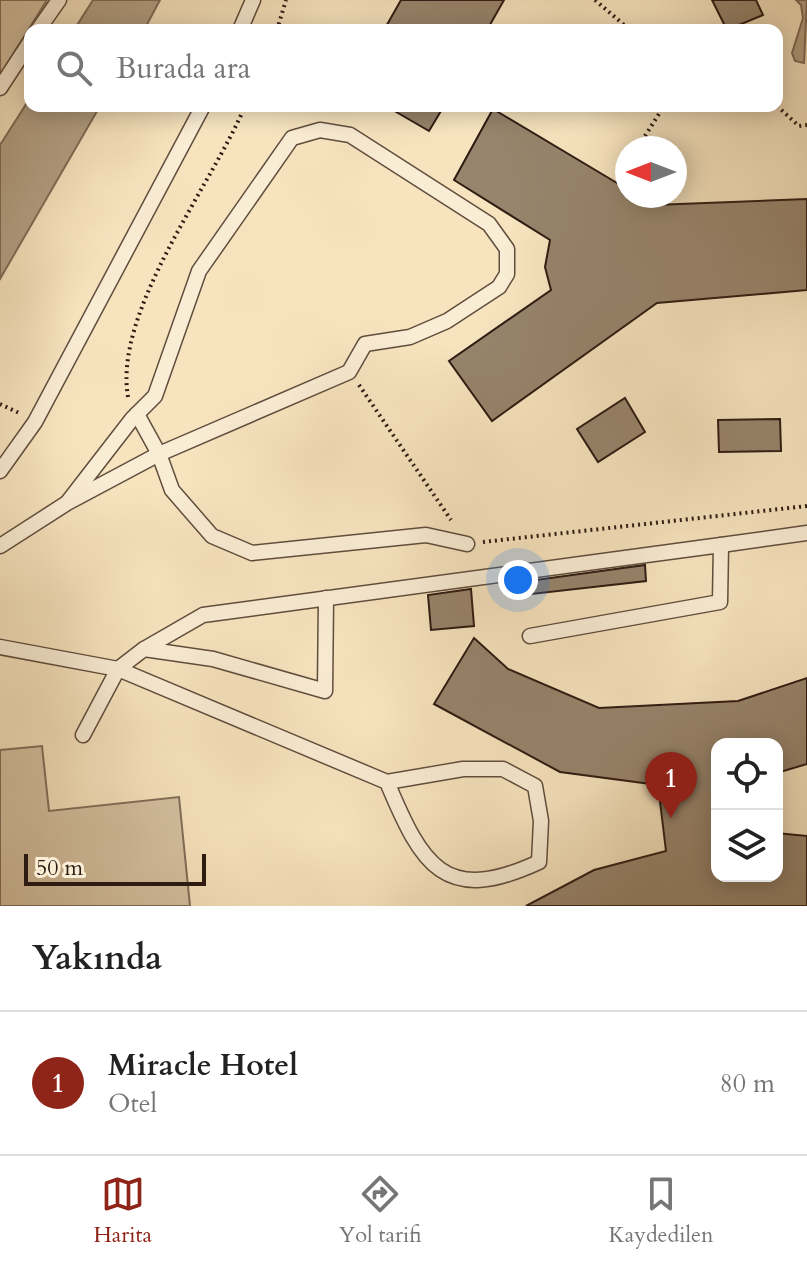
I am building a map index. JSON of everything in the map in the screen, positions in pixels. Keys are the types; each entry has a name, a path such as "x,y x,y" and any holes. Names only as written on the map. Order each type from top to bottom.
{"lane":[{"path":"42,24 59,0"},
{"path":"243,24 253,0"},
{"path":"0,88 24,51"},
{"path":"0,471 35,422 200,112"},
{"path":"0,546 67,503 159,454 349,372 365,344 410,337 435,326 499,287 507,274 507,249 489,224 350,135 320,130 292,138 199,271 155,396 134,416 67,503"},
{"path":"134,416 159,454 172,490 212,536 252,553 426,535 467,544"},
{"path":"83,735 118,669 144,649 203,615 807,533"},
{"path":"530,636 720,602 721,545"},
{"path":"144,649 213,659 325,691 326,598"},
{"path":"0,647 118,669 387,782 463,769 503,769 535,786 541,821 539,862 515,873 474,882 437,871 409,835 387,782"}],"path":[{"path":"279,24 286,0"},
{"path":"595,0 623,24"},
{"path":"783,111 799,126 807,125"},
{"path":"134,416 124,374 141,309 196,195 231,139 242,112"},
{"path":"645,136 660,112"},
{"path":"349,372 467,544 807,506"}],"shaded area":[{"path":"0,0 47,0 32,24 24,24 24,37 0,75"},
{"path":"93,0 160,0 147,24 78,24"},
{"path":"796,0 807,0 804,63 795,61 792,53 803,18 801,5"},
{"path":"24,107 24,112 97,112 0,279 0,145"},
{"path":"42,746 49,811 179,797 190,906 0,906 0,750"}],"building":[{"path":"401,0 504,0 490,24 387,24"},
{"path":"712,0 756,0 763,15 741,24 724,24"},
{"path":"396,112 440,112 429,131"},
{"path":"491,112 498,112 615,182 615,208 687,208 687,204 807,199 807,290 657,303 492,421 449,361 551,290 545,267 550,240 454,180"},
{"path":"625,398 645,432 598,462 577,429"},
{"path":"780,419 781,451 719,452 718,420"},
{"path":"645,565 646,581 523,595 521,582"},
{"path":"471,589 474,626 431,630 428,595"},
{"path":"474,638 508,669 599,708 738,701 807,678 807,764 783,771 783,738 711,738 711,882 783,882 783,834 807,836 807,906 526,906 594,870 666,851 658,785 560,772 434,704"}],"place":[{"name":"Miracle Hotel","path":"671,818"}]}
